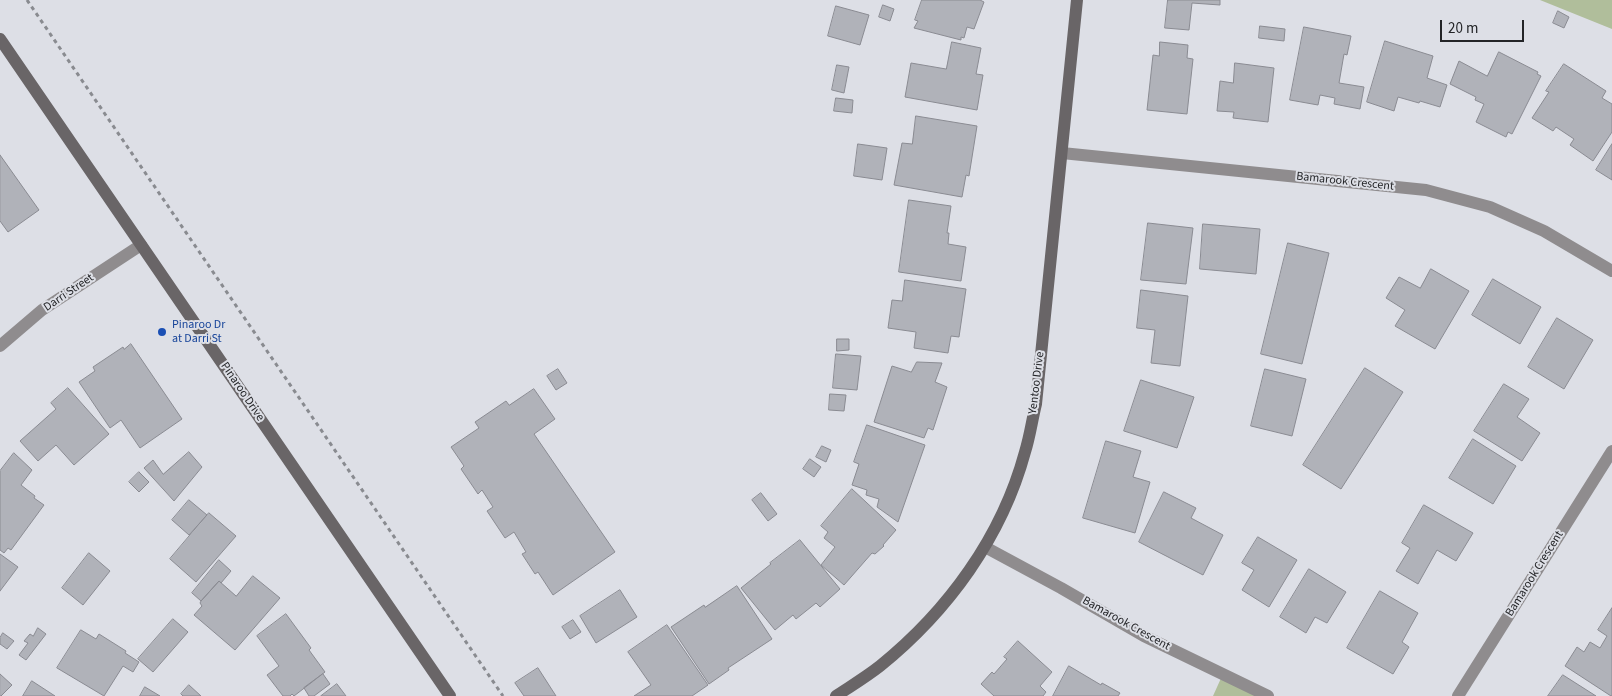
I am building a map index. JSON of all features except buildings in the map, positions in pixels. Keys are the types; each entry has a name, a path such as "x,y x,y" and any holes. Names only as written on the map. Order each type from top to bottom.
{"street":[{"name":"Yentoo Drive","path":"836,696 880,666 919,630 957,588 985,547 1007,502 1022,461 1036,404 1077,0"},
{"name":"Pinaroo Drive","path":"0,39 450,696"},
{"name":"Bamarook Crescent","path":"1062,153 1426,190 1490,207 1544,231 1612,271"},
{"name":"Darri Street","path":"0,346 42,310 141,245"},
{"name":"Bamarook Crescent","path":"1458,696 1612,451"},
{"name":"Bamarook Crescent","path":"985,547 1144,636 1268,696"}],"path":[{"path":"27,0 504,696"}],"green space":[{"path":"1540,0 1612,0 1612,29"},
{"path":"1222,676 1263,696 1213,696"}],"place":[{"name":"Pinaroo Dr at Darri St","path":"162,332"}]}
